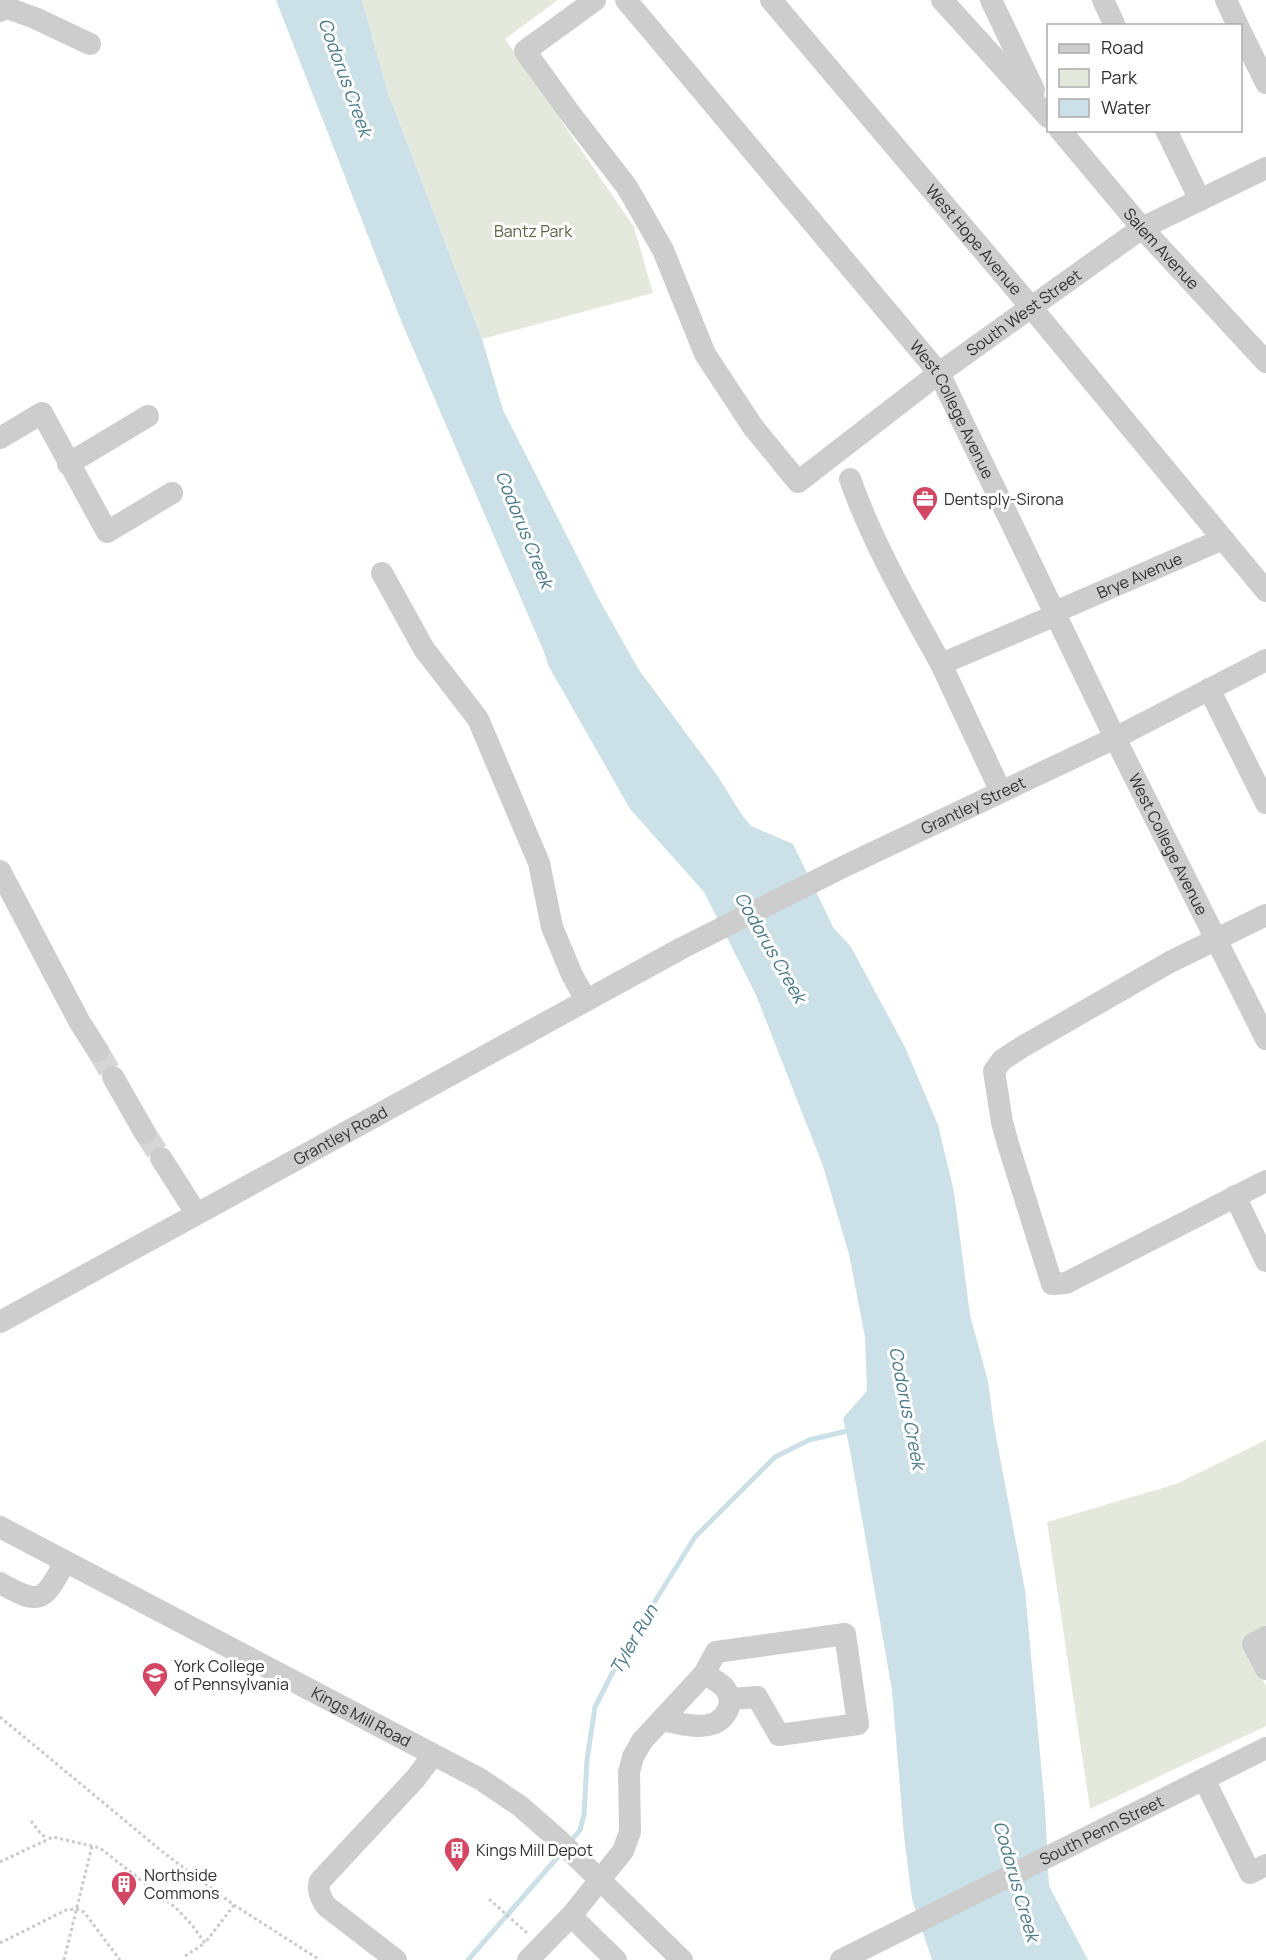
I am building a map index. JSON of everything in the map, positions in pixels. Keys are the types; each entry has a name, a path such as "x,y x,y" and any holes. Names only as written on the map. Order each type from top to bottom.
{"street":[{"name":"South West Street","path":"595,0 525,51 627,187 663,250 705,354 753,428 798,482 939,373 1142,228 1266,168"},
{"name":"West College Avenue","path":"626,0 939,373 1115,738 1266,1039"},
{"name":"West Hope Avenue","path":"771,0 1031,307 1266,591"},
{"path":"942,0 1047,115"},
{"path":"991,0 1047,115"},
{"path":"1103,0 1114,24"},
{"path":"1226,0 1237,24"},
{"path":"0,11 7,8 35,18 90,44"},
{"path":"1242,34 1266,83"},
{"name":"Salem Avenue","path":"1062,132 1142,228 1266,362"},
{"path":"1167,132 1200,200"},
{"path":"0,438 42,413 68,465 107,532 172,493"},
{"path":"68,465 148,416"},
{"path":"850,479 862,514 941,664 1000,792"},
{"name":"Brye Avenue","path":"941,664 1223,539"},
{"path":"382,573 424,649 478,719 539,863 552,927 572,975 586,1000"},
{"name":"Grantley Street","path":"682,948 845,866 1115,738 1266,660"},
{"path":"1209,689 1260,775 1266,803"},
{"path":"0,871 79,1021 98,1052"},
{"path":"1266,915 1170,962 1022,1047 1002,1060 994,1071 1005,1133 1052,1284 1066,1282 1266,1181"},
{"name":"Grantley Road","path":"0,1322 682,948"},
{"path":"113,1077 146,1133"},
{"path":"161,1158 196,1213"},
{"path":"1235,1196 1266,1261"},
{"name":"Kings Mill Road","path":"0,1527 480,1779 520,1806 560,1841 682,1960"},
{"path":"0,1583 31,1598 38,1597 47,1592 65,1562"},
{"path":"528,1960 572,1916 593,1872 623,1851 630,1832 629,1772 633,1757 642,1740 704,1674 716,1653 845,1634 858,1724 779,1735 757,1697 730,1699"},
{"path":"1266,1637 1253,1644 1266,1669"},
{"path":"662,1720 707,1726 723,1717 729,1710 730,1699 727,1691 704,1674"},
{"name":"South Penn Street","path":"842,1960 1266,1748"},
{"path":"396,1960 326,1906 320,1896 318,1886 320,1881 415,1779 433,1755"},
{"path":"1204,1779 1258,1869"},
{"path":"572,1916 616,1960"}],"path":[{"path":"0,1718 164,1853 234,1905 320,1960"},
{"path":"31,1821 40,1834 47,1838"},
{"path":"0,1862 53,1837 106,1851 157,1891 192,1925 205,1943"},
{"path":"64,1960 92,1846"},
{"path":"489,1899 525,1932"},
{"path":"185,1956 205,1943 234,1905"},
{"path":"0,1943 66,1910 77,1909 84,1912 120,1960"}],"green space":[{"name":"Bantz Park","path":"362,0 558,0 505,39 634,227 653,293 482,339 388,93"},
{"path":"1266,1440 1266,1631 1245,1643 1266,1686 1266,1726 1090,1809 1047,1522 1176,1484"}],"water":[{"name":"Codorus Creek","path":"276,0 362,0 388,93 482,339 503,410 601,603 639,670 717,775 742,815 751,826 793,844 833,927 851,947 905,1047 938,1125 954,1192 970,1315 988,1381 994,1426 1025,1590 1045,1808 1049,1886 1088,1960 932,1960 912,1899 904,1836 892,1690 843,1418 867,1391 865,1337 849,1254 823,1166 756,995 704,892 630,809 548,665 402,323"}],"waterway":[{"name":"Tyler Run","path":"569,1843 580,1830 584,1815 587,1760 595,1707 622,1654 695,1537 775,1457 809,1440 851,1430"},
{"name":"Tyler Run","path":"468,1960 563,1851"}],"tunnel":[{"path":"98,1051 113,1077"},
{"path":"145,1133 161,1158"}],"place":[{"name":"Dentsply-Sirona","path":"925,522"},
{"name":"York College of Pennsylvania","path":"155,1698"},
{"name":"Kings Mill Depot","path":"457,1873"},
{"name":"Northside Commons","path":"124,1907"}]}
